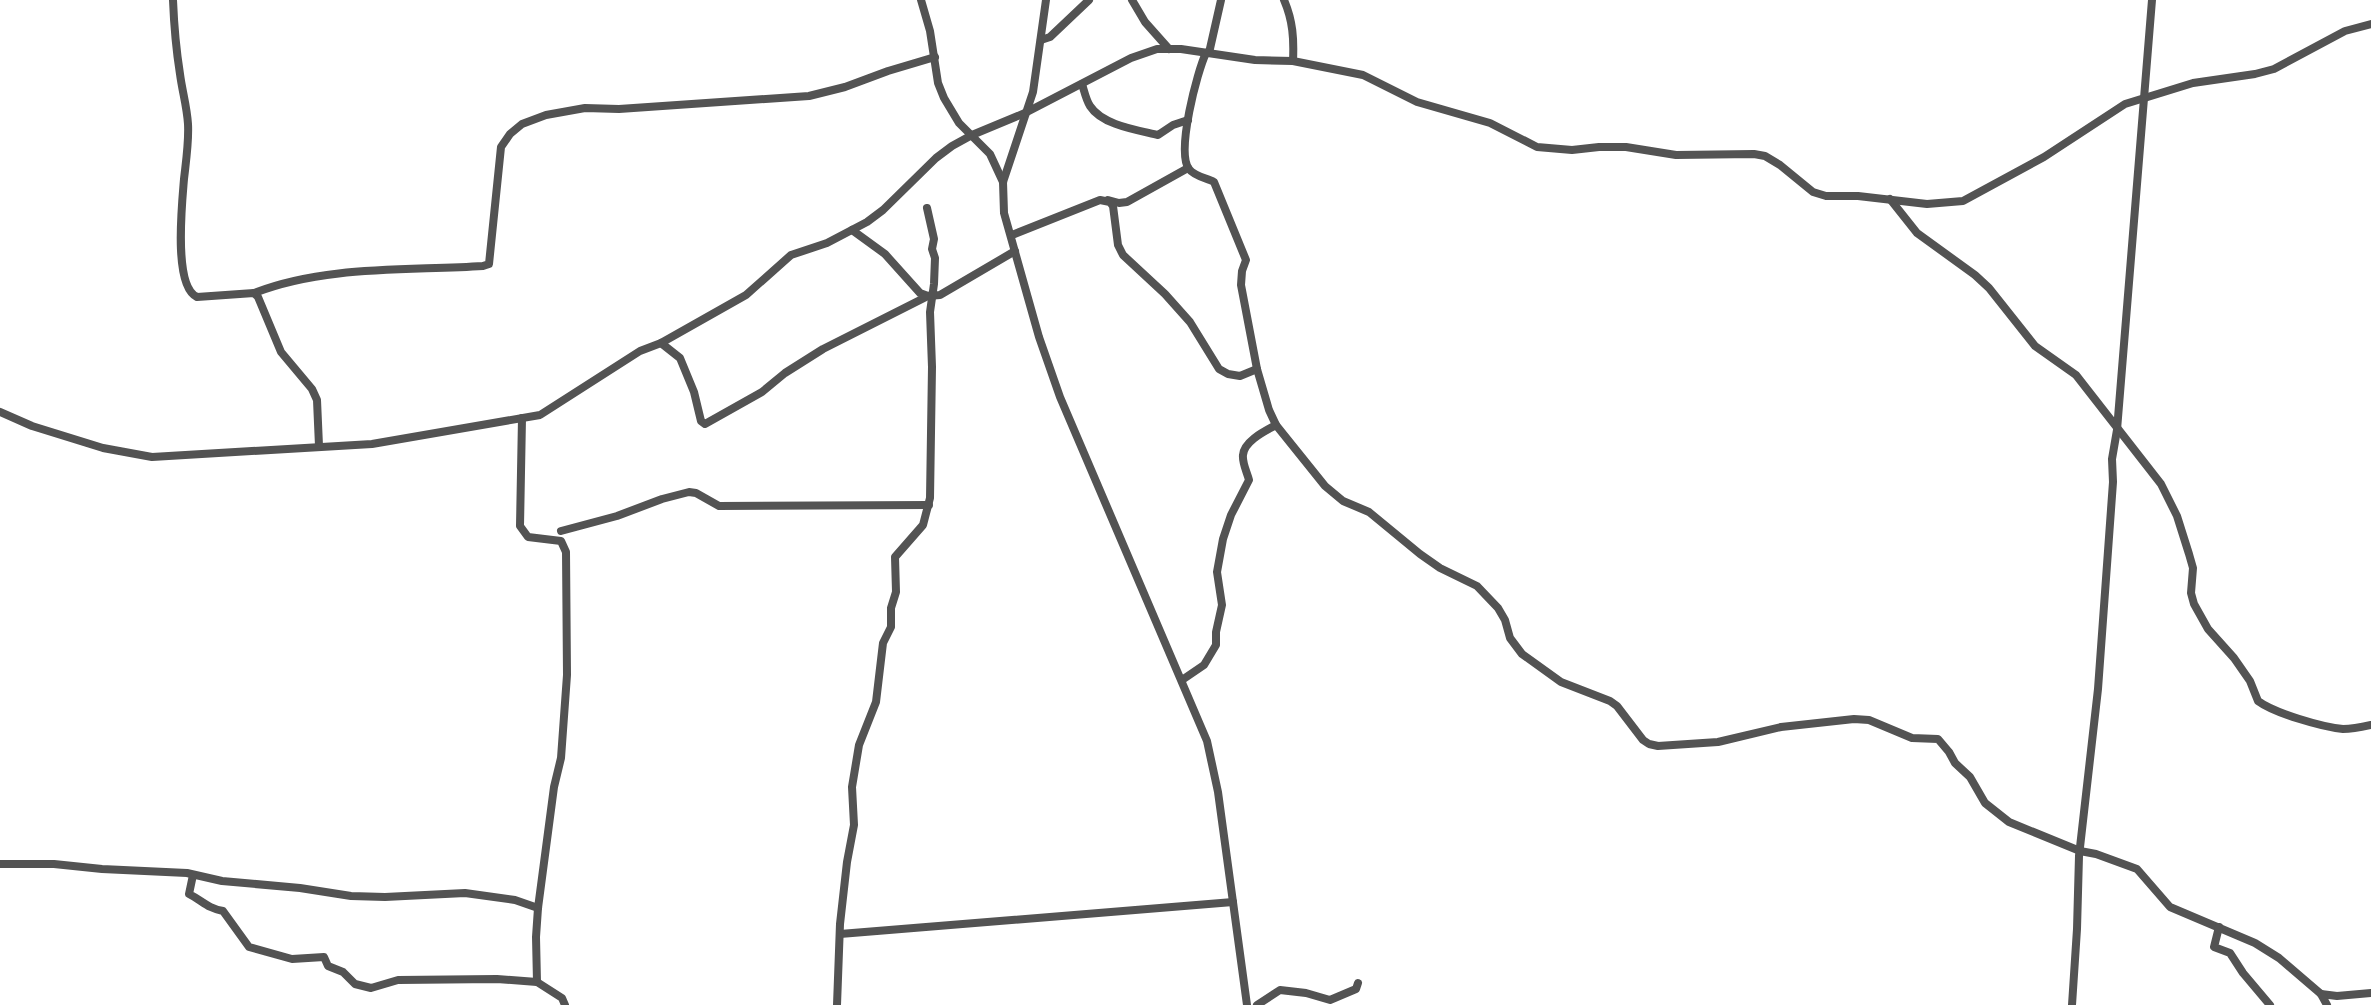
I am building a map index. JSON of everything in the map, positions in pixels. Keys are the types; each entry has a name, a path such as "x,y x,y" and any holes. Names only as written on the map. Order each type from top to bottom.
{"street":[{"path":"173,0 174,27 188,123 180,223 183,255 181,263 186,287 191,294 197,297 254,293 298,280 363,271 489,264 501,147 510,134 522,124 546,115 585,108 631,108 809,96 845,87 935,57"},
{"path":"921,0 935,57 938,83 944,98 959,123 990,154 1003,183"},
{"path":"1046,0 1033,92 1003,183 1004,213 1039,337 1060,397 1207,741 1213,763 1247,1005"},
{"path":"1041,40 1050,37 1089,0"},
{"path":"1132,0 1145,22 1169,48"},
{"path":"1221,0 1208,53 1200,67 1188,120 1184,150 1188,168 1194,174 1214,182 1246,260 1240,285 1257,369 1269,410 1276,425 1334,495 1369,512 1440,568 1477,586 1498,608 1505,620 1510,638 1522,654 1561,682 1610,701 1617,706 1637,734 1649,744 1658,746 1718,742 1781,727 1833,719 1869,720 1912,738 1938,739 1955,763 1970,777 1985,803 2009,822 2080,851 2096,854 2137,869 2170,907 2255,943 2279,958 2321,994 2326,1005"},
{"path":"1284,0 1294,33 1293,62"},
{"path":"2072,1005 2080,851 2098,689 2113,482 2112,459 2117,430 2152,0"},
{"path":"0,412 32,426 103,448 152,457 372,444 540,415 640,351 661,343 746,295 791,255 827,243 867,222 883,210 936,158 972,135 1026,113 1148,51 1169,48 1255,60 1293,62 1363,75 1417,102 1490,123 1537,147 1572,150 1626,147 1676,155 1754,154 1765,156 1813,192 1826,196 1890,199 1927,204 1963,201 2044,157 2125,104 2193,83 2274,69 2345,31 2371,24"},
{"path":"1082,84 1089,105 1099,116 1118,126 1158,135 1173,125 1188,120"},
{"path":"1012,235 1078,208 1105,200 1127,202 1188,168"},
{"path":"1890,199 1917,233 1975,275 1989,288 2035,346 2076,375 2161,484 2177,516 2193,568 2191,593 2194,604 2208,629 2234,658 2250,681 2258,701 2278,712 2340,728 2356,729 2371,725"},
{"path":"1105,200 1113,206 1118,245 1123,255 1165,294 1190,322 1220,369 1228,374 1240,376 1257,369"},
{"path":"837,1005 840,934 847,862 854,837 852,787 856,761 859,745 876,702 884,643 891,627 891,608 896,592 895,557 922,525 929,506 932,367 930,296 935,258 932,249 934,239 927,208"},
{"path":"852,230 885,254 920,293 930,296"},
{"path":"661,343 680,358 694,392 701,421 705,424 762,392 785,373 823,349 930,296 940,295 1016,251"},
{"path":"254,293 262,303 281,352 312,389 317,400 319,446"},
{"path":"522,418 520,526 528,537 561,540 566,552 567,675 561,758 553,797 538,908 537,981"},
{"path":"1182,680 1204,665 1216,645 1216,632 1222,605 1217,572 1223,539 1231,514 1249,480 1243,454 1246,447 1256,437 1276,425"},
{"path":"561,531 617,516 662,499 689,492 696,493 719,506 929,506"},
{"path":"0,864 54,864 193,874 222,881 300,888 351,896 385,897 465,893 493,895 538,908"},
{"path":"193,874 189,894 199,898 210,908 223,911 246,945 292,959 324,957 328,966 343,972 351,981 360,986 371,988 382,983 409,980 537,981 562,998 564,1005"},
{"path":"840,934 1233,902"},
{"path":"2218,927 2214,947 2230,953 2243,973 2270,1005"},
{"path":"1257,1005 1280,990 1306,993 1333,1000 1356,990 1358,983"},
{"path":"2321,994 2337,996 2371,993"}]}
